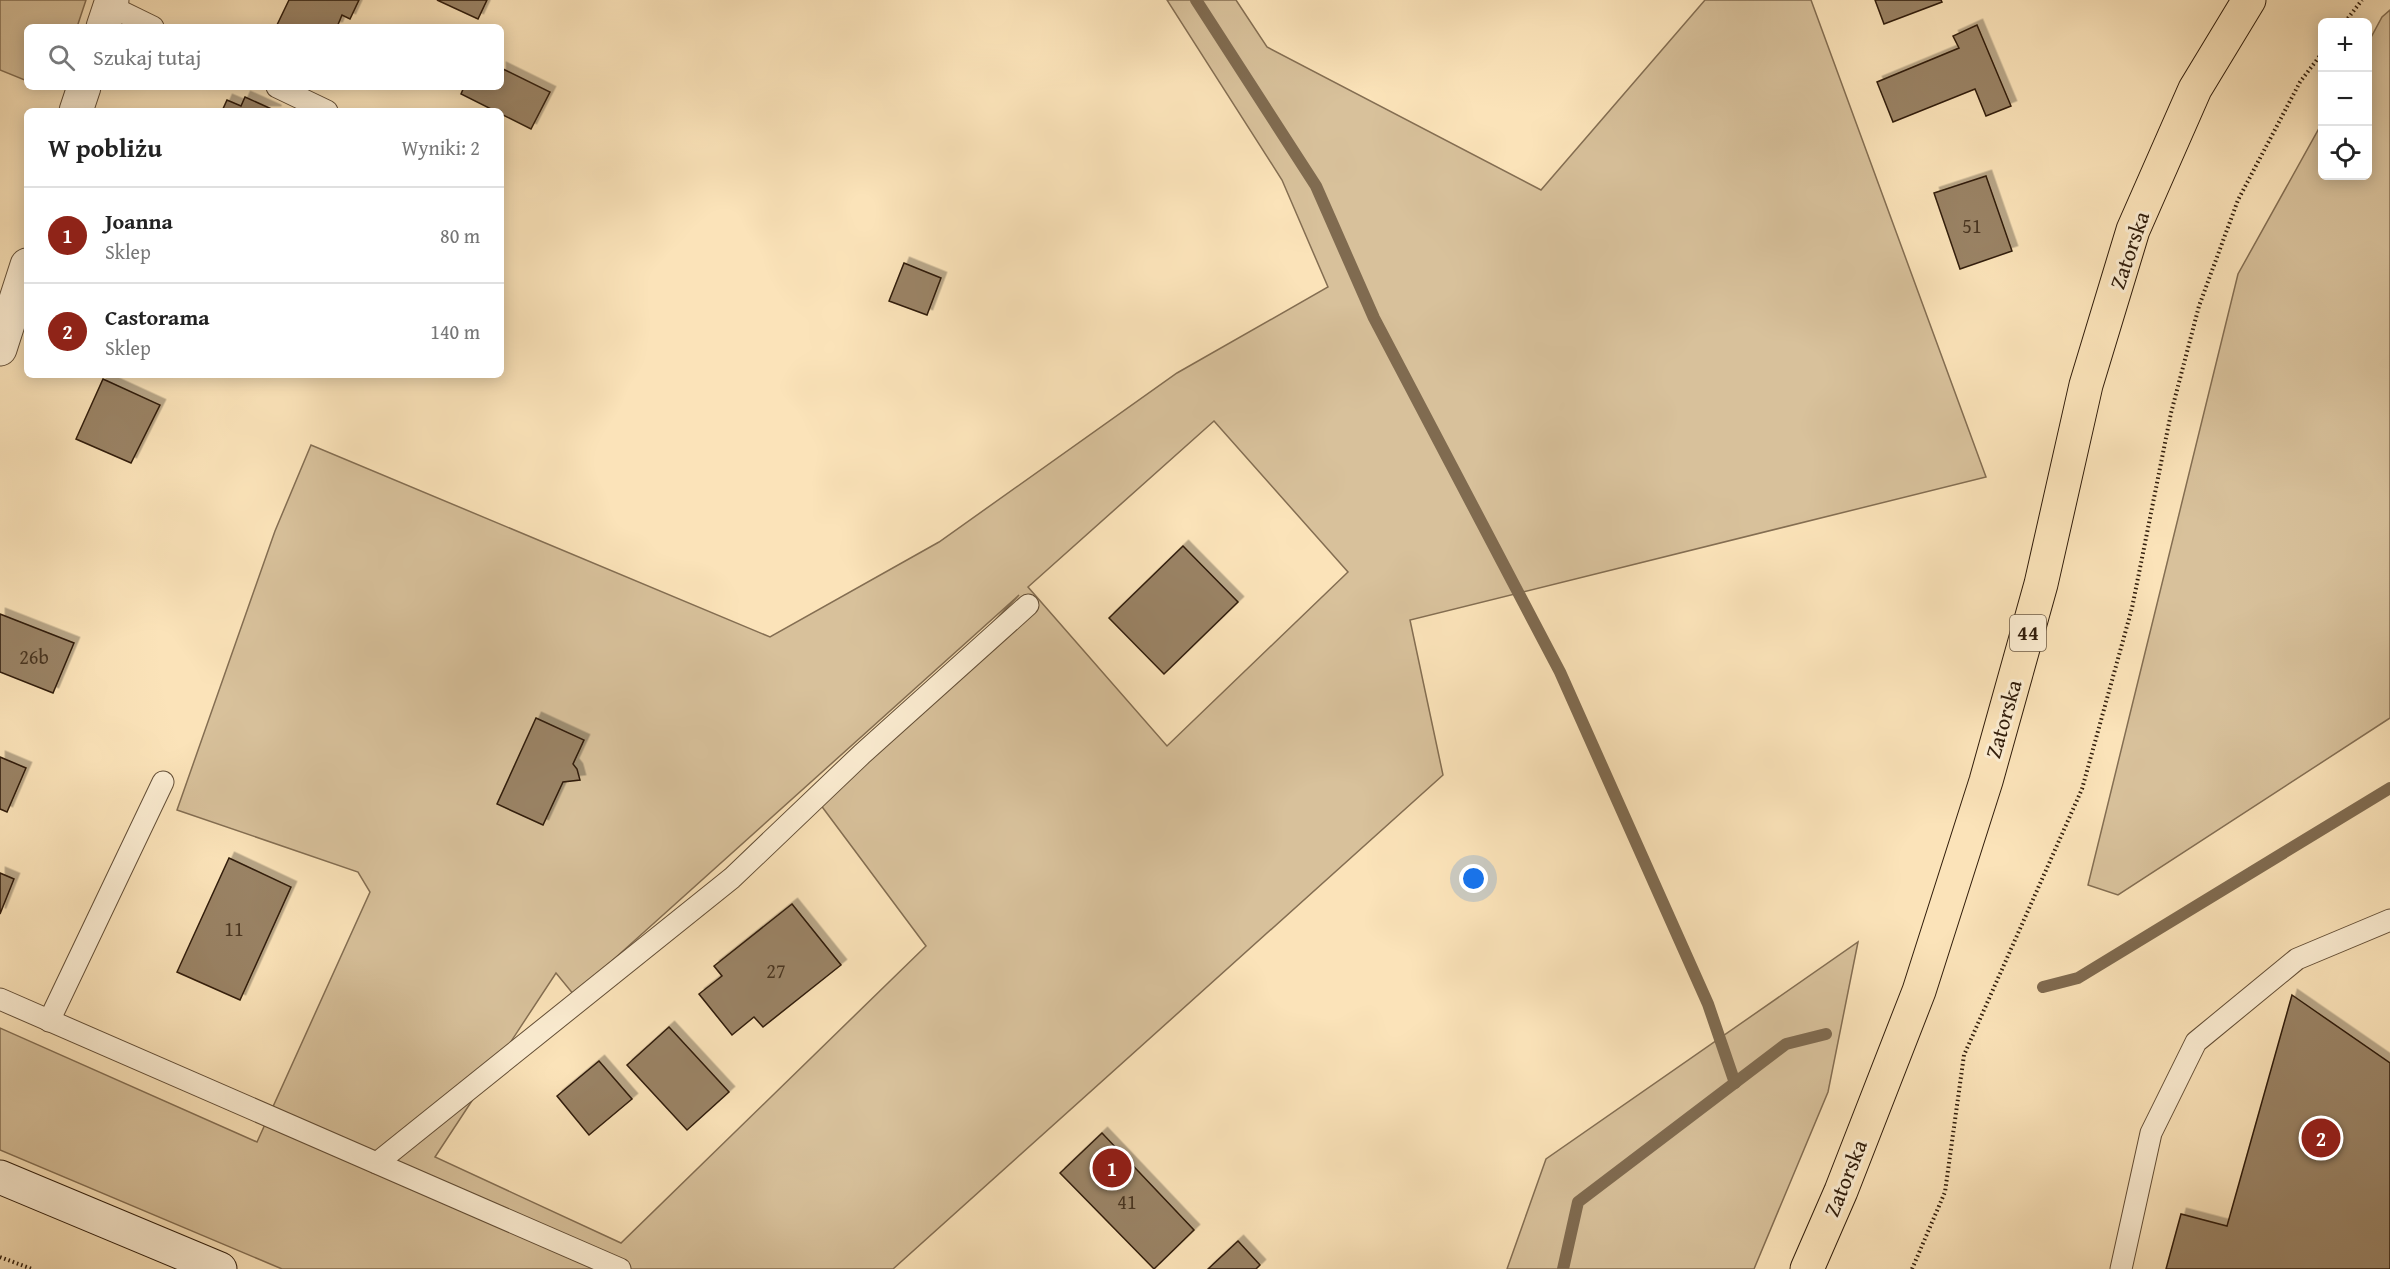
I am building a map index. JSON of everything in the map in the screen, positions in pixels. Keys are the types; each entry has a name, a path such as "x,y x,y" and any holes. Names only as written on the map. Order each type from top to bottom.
{"main road":[{"name":"Zatorska","path":"1807,1269 1841,1191 1919,991 1986,781 2041,584 2086,385 2133,230 2195,89 2249,0"}],"street":[{"path":"77,108 83,90"},
{"path":"0,350 24,274"},
{"path":"0,1177 220,1269"}],"lane":[{"path":"108,11 145,24"},
{"path":"283,90 321,108"},
{"path":"377,1163 732,878 862,754 1028,605"},
{"path":"49,1021 163,782"},
{"path":"2121,1269 2151,1133 2196,1042 2297,959 2390,920"},
{"path":"0,999 620,1269"}],"path":[{"path":"2348,18 2362,0"},
{"path":"1912,1269 1945,1192 1964,1055 2082,789 2132,608 2171,413 2199,306 2238,200 2301,82 2318,59"},
{"path":"0,1257 32,1269"}],"shaded area":[{"path":"0,0 86,0 78,24 24,24 24,80 0,70"},
{"path":"1167,0 1236,0 1267,47 1541,190 1705,0 1811,0 1986,477 1410,620 1443,775 893,1269 282,1269 0,1150 0,1028 257,1142 370,892 358,872 177,810 275,531 311,445 770,637 939,542 1177,373 1328,287 1282,180","holes":["1214,421 1348,572 1167,746 1028,587","1019,595 820,804 926,946 621,1243 435,1157 556,973 574,995"]},
{"path":"2390,10 2390,718 2118,895 2088,885 2238,274 2318,130 2318,180 2372,180 2372,36 2382,17"},
{"path":"1858,942 1828,1092 1754,1269 1507,1269 1546,1159"}],"building":[{"path":"289,0 359,0 350,19 342,15 338,24 277,24"},
{"path":"437,0 487,0 478,19"},
{"path":"1875,0 1941,0 1942,2 1884,24"},
{"path":"1977,25 2011,106 1986,116 1975,89 1893,122 1877,82 1959,48 1953,36"},
{"path":"504,69 550,92 531,129 504,116 504,108 489,108 461,94 463,90 504,90"},
{"path":"245,97 269,108 223,108 227,100 241,106"},
{"path":"1986,176 2012,251 1960,269 1934,193"},
{"path":"904,263 941,278 927,315 889,301"},
{"path":"103,379 160,405 131,463 76,439"},
{"path":"1183,546 1238,602 1164,674 1109,618"},
{"path":"0,614 74,643 53,693 0,672"},
{"path":"536,718 584,740 573,764 580,780 563,782 543,825 497,804"},
{"path":"0,757 26,768 7,812 0,809"},
{"path":"229,858 291,887 240,1000 177,972"},
{"path":"0,873 14,879 0,914"},
{"path":"792,904 841,965 763,1027 754,1017 732,1035 699,994 722,976 714,966"},
{"path":"2292,995 2390,1063 2390,1269 2166,1269 2181,1214 2227,1226"},
{"path":"669,1027 729,1092 687,1130 627,1065"},
{"path":"599,1061 632,1099 589,1135 557,1096"},
{"path":"1102,1133 1194,1230 1154,1269 1060,1173"},
{"path":"1238,1241 1260,1265 1256,1269 1208,1269"}],"waterway":[{"path":"1196,0 1316,186 1374,318 1560,672 1708,1004 1735,1083"},
{"path":"2043,987 2078,978 2390,788"},
{"path":"1563,1269 1578,1202 1786,1044 1826,1034"}],"place":[{"name":"Castorama","path":"2321,1138"},
{"name":"Joanna","path":"1112,1168"}]}
